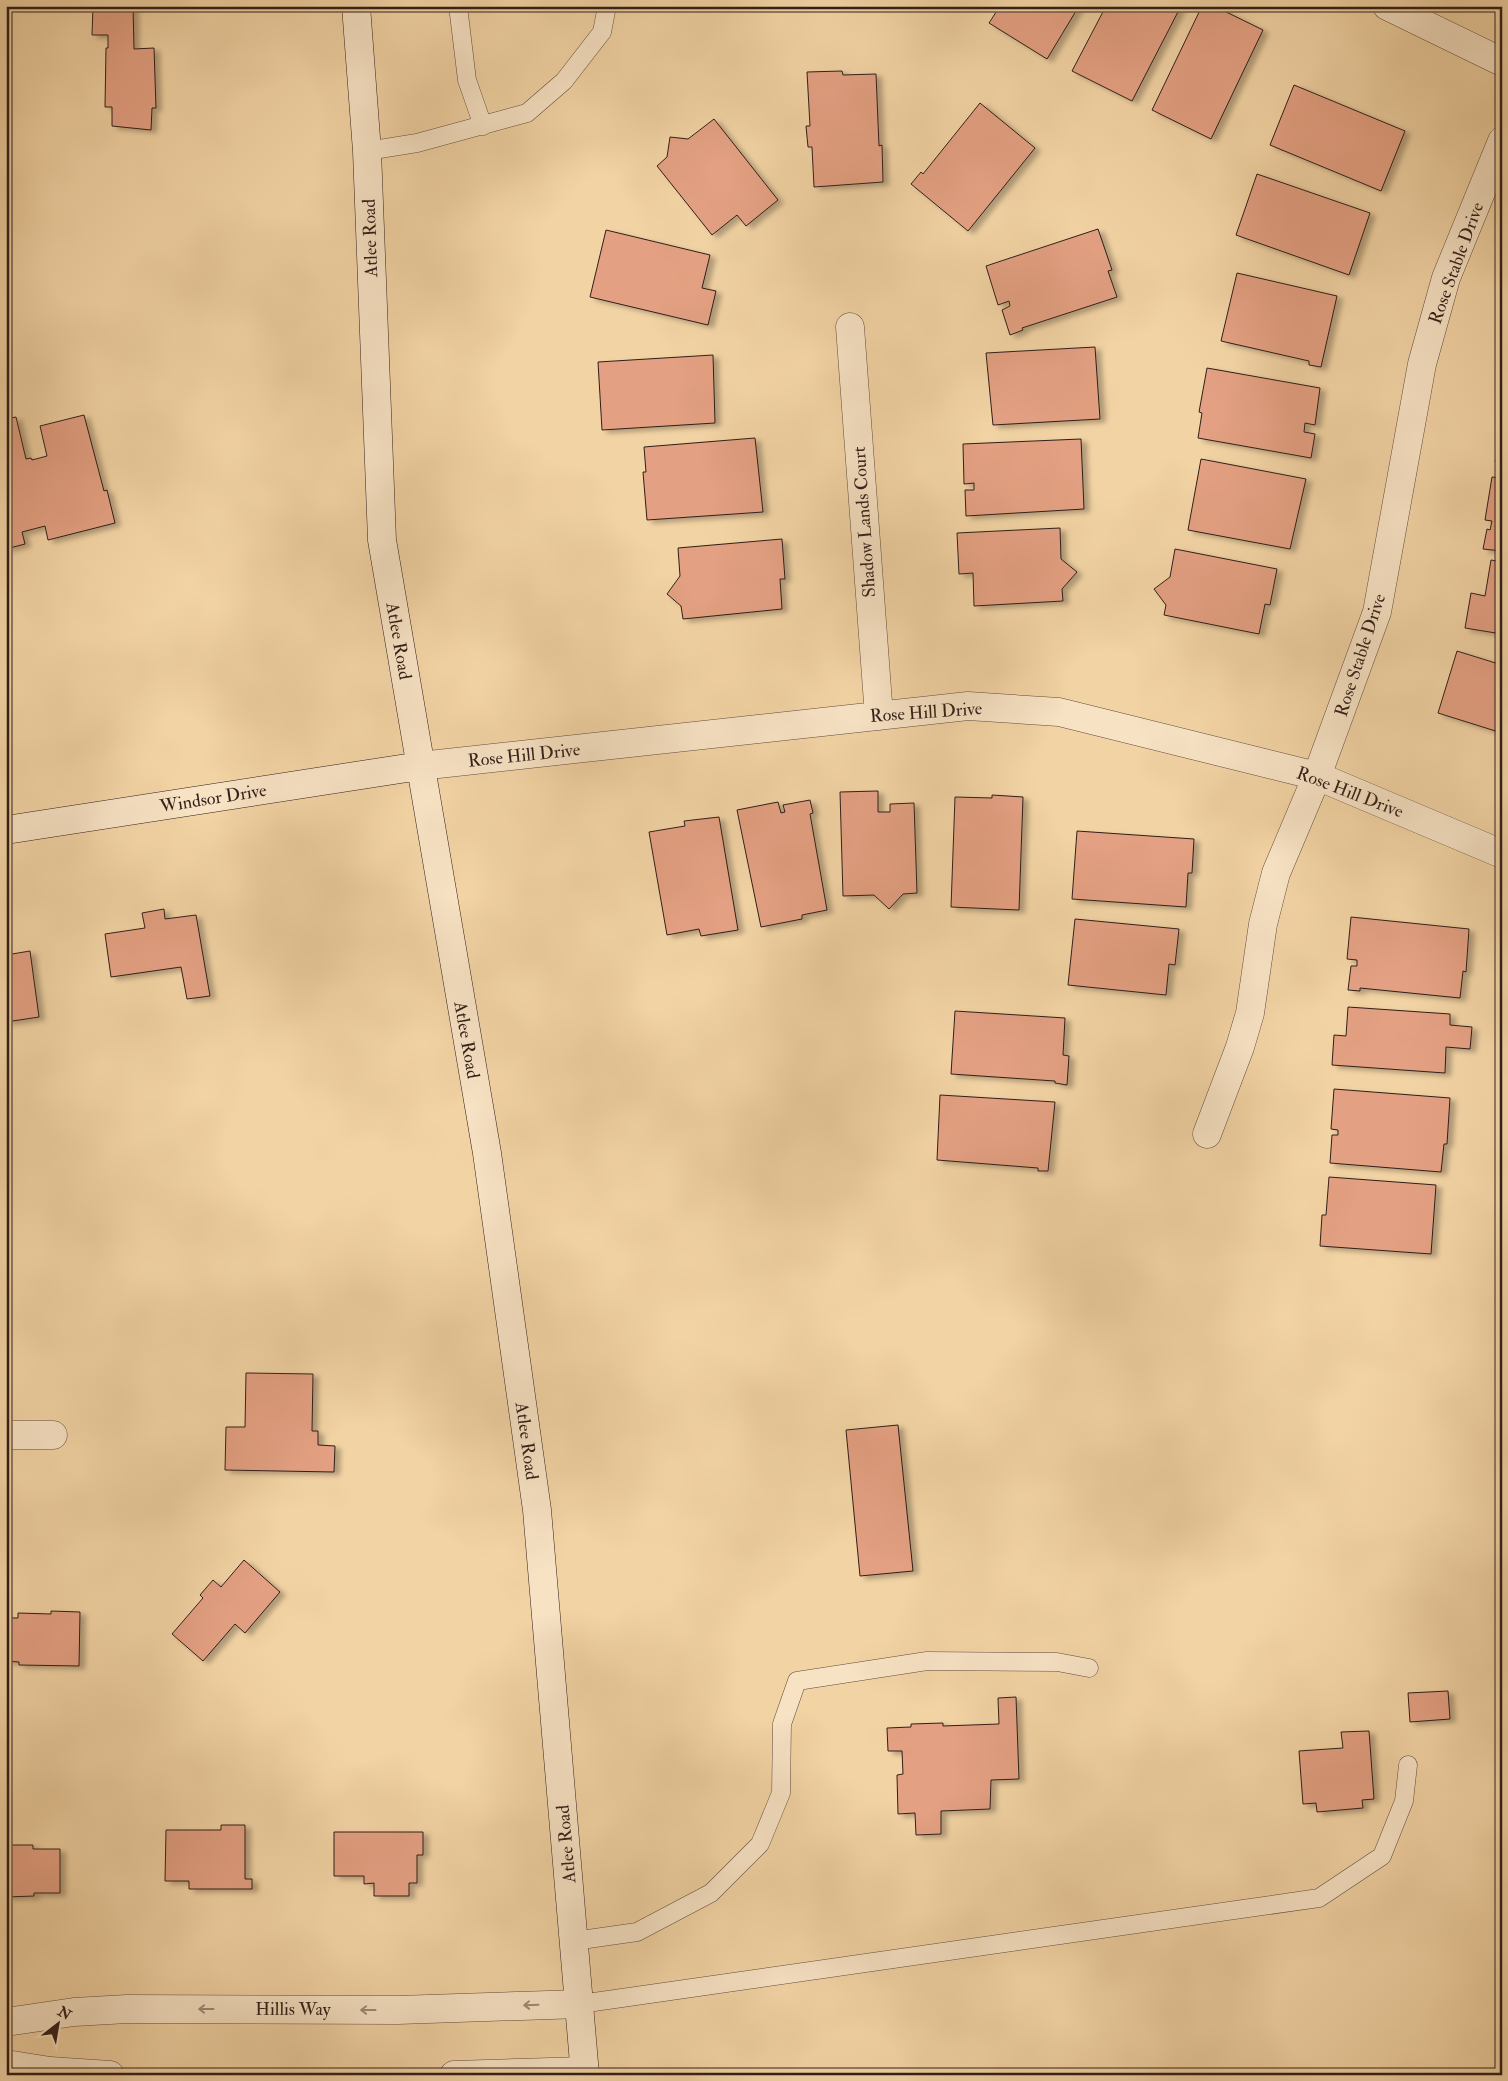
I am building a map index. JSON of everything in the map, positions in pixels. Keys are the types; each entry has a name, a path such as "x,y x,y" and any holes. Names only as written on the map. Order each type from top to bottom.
{"street":[{"name":"Atlee Road","path":"356,6 366,151 382,540 487,1153 536,1510 585,2073"},
{"path":"1386,6 1502,62"},
{"name":"Rose Stable Drive","path":"1207,1134 1240,1047 1250,1013 1263,924 1276,872 1317,776 1377,612 1422,364 1446,278 1502,141"},
{"name":"Shadow Lands Court","path":"850,328 878,716"},
{"name":"Rose Hill Drive","path":"420,766 968,706 1059,712 1317,776 1502,854"},
{"name":"Windsor Drive","path":"6,830 420,766"},
{"path":"6,1435 53,1436"},
{"name":"Hillis Way","path":"6,2022 74,2012 127,2009 398,2010 580,2004"},
{"path":"6,2064 50,2071 110,2075"},
{"path":"454,2075 585,2073"}],"lane":[{"path":"458,6 467,80 483,126"},
{"path":"366,151 417,142 527,113 564,80 602,32 607,6"},
{"path":"574,1941 637,1932 711,1893 760,1844 781,1792 782,1724 797,1681 927,1661 1056,1662 1089,1668"},
{"path":"580,2004 1319,1898 1382,1856 1404,1801 1408,1765"}],"building":[{"path":"93,6 133,6 134,49 154,48 156,108 152,108 151,130 112,126 112,107 105,107 108,35 92,35"},
{"path":"1000,6 1079,6 1047,59 989,23"},
{"path":"1106,6 1181,6 1132,101 1072,71"},
{"path":"1202,6 1214,6 1263,30 1211,139 1152,110"},
{"path":"842,71 843,75 876,74 879,146 882,145 883,182 814,187 812,147 808,147 806,126 810,126 807,72"},
{"path":"1294,85 1405,131 1381,191 1270,145"},
{"path":"980,103 1035,148 968,231 911,184 921,172 923,174"},
{"path":"714,119 778,200 746,226 737,215 712,235 657,166 667,157 670,137 688,139"},
{"path":"1257,174 1370,213 1349,275 1236,235"},
{"path":"1098,229 1112,270 1108,271 1117,297 1022,328 1023,330 1010,335 1002,310 1010,306 1009,301 998,305 986,266"},
{"path":"606,230 710,255 702,288 716,291 708,325 590,297"},
{"path":"1237,273 1337,296 1321,367 1309,365 1309,361 1221,341"},
{"path":"1095,347 1100,419 993,425 986,353"},
{"path":"713,355 715,423 602,430 598,362"},
{"path":"1207,368 1320,388 1315,425 1305,423 1304,432 1315,434 1311,458 1198,438 1202,413 1199,412"},
{"path":"84,415 104,491 107,490 115,523 48,540 45,526 22,532 25,544 6,549 6,419 16,417 26,459 31,458 32,460 47,456 40,426"},
{"path":"1502,427 1502,463 1496,462"},
{"path":"755,438 763,512 647,520 643,472 646,472 644,447"},
{"path":"1081,439 1084,509 966,516 965,490 974,490 974,483 964,484 963,444"},
{"path":"1201,459 1306,479 1290,549 1188,530"},
{"path":"1492,477 1502,478 1502,551 1483,549 1487,529 1490,530 1492,521 1485,520"},
{"path":"1060,528 1061,559 1077,572 1062,589 1063,601 974,606 973,573 959,574 957,533"},
{"path":"782,539 785,579 780,579 782,609 683,619 681,606 667,594 680,576 678,548"},
{"path":"1175,549 1277,569 1270,605 1265,604 1259,634 1164,615 1166,605 1154,589 1170,577"},
{"path":"1491,560 1502,562 1502,634 1465,628 1471,593 1485,596"},
{"path":"1457,651 1502,665 1502,733 1438,713"},
{"path":"878,791 878,812 890,812 890,804 914,803 917,893 903,894 889,909 874,895 843,896 840,792"},
{"path":"992,795 1023,797 1019,910 951,907 955,797 992,798"},
{"path":"810,800 813,813 810,814 827,910 802,915 802,919 761,927 737,810 778,802 781,813 785,812 783,805"},
{"path":"719,817 738,930 701,936 699,929 667,935 649,832 685,826 684,821"},
{"path":"1077,831 1194,839 1192,873 1188,873 1186,907 1072,899"},
{"path":"164,909 165,919 196,915 210,996 187,999 181,967 111,977 105,934 145,928 142,913"},
{"path":"1351,917 1469,929 1466,972 1463,971 1460,998 1360,988 1360,991 1348,990 1351,966 1357,966 1357,960 1347,959"},
{"path":"1075,919 1179,929 1175,965 1169,964 1166,995 1068,985"},
{"path":"30,951 39,1017 6,1022 6,955"},
{"path":"1348,1007 1450,1014 1450,1025 1472,1027 1470,1049 1446,1047 1445,1073 1332,1065 1334,1035 1346,1036"},
{"path":"955,1011 1065,1018 1063,1055 1069,1056 1067,1085 1055,1083 1055,1081 951,1074"},
{"path":"1334,1089 1450,1098 1447,1144 1444,1144 1441,1172 1330,1163 1332,1135 1338,1135 1338,1130 1331,1129"},
{"path":"940,1095 1055,1102 1048,1171 1038,1171 1038,1168 937,1160"},
{"path":"1329,1177 1436,1185 1431,1254 1320,1246 1322,1215 1326,1215"},
{"path":"246,1373 313,1374 312,1431 318,1431 318,1445 335,1446 334,1472 225,1470 226,1427 245,1427"},
{"path":"898,1425 913,1571 860,1576 846,1430"},
{"path":"244,1560 280,1592 245,1633 235,1624 203,1661 172,1634 203,1598 200,1595 213,1580 221,1587"},
{"path":"51,1611 80,1612 79,1666 19,1665 19,1662 6,1661 6,1618 18,1618 18,1613 51,1614"},
{"path":"1448,1691 1450,1719 1410,1722 1408,1693"},
{"path":"1016,1697 1019,1779 991,1780 990,1809 941,1811 941,1834 916,1835 915,1813 898,1814 897,1775 903,1774 902,1751 888,1751 887,1728 911,1727 911,1724 943,1723 943,1726 999,1724 998,1698"},
{"path":"1369,1731 1374,1799 1362,1800 1363,1808 1317,1812 1316,1803 1303,1804 1299,1751 1343,1748 1341,1732"},
{"path":"221,1825 245,1825 245,1879 252,1879 252,1889 189,1889 189,1881 165,1881 166,1830 221,1830"},
{"path":"334,1832 423,1832 423,1855 417,1855 417,1883 409,1883 409,1896 374,1896 374,1883 364,1884 364,1876 334,1876"},
{"path":"6,1845 33,1845 33,1849 60,1849 60,1893 34,1893 34,1896 6,1897"}]}
